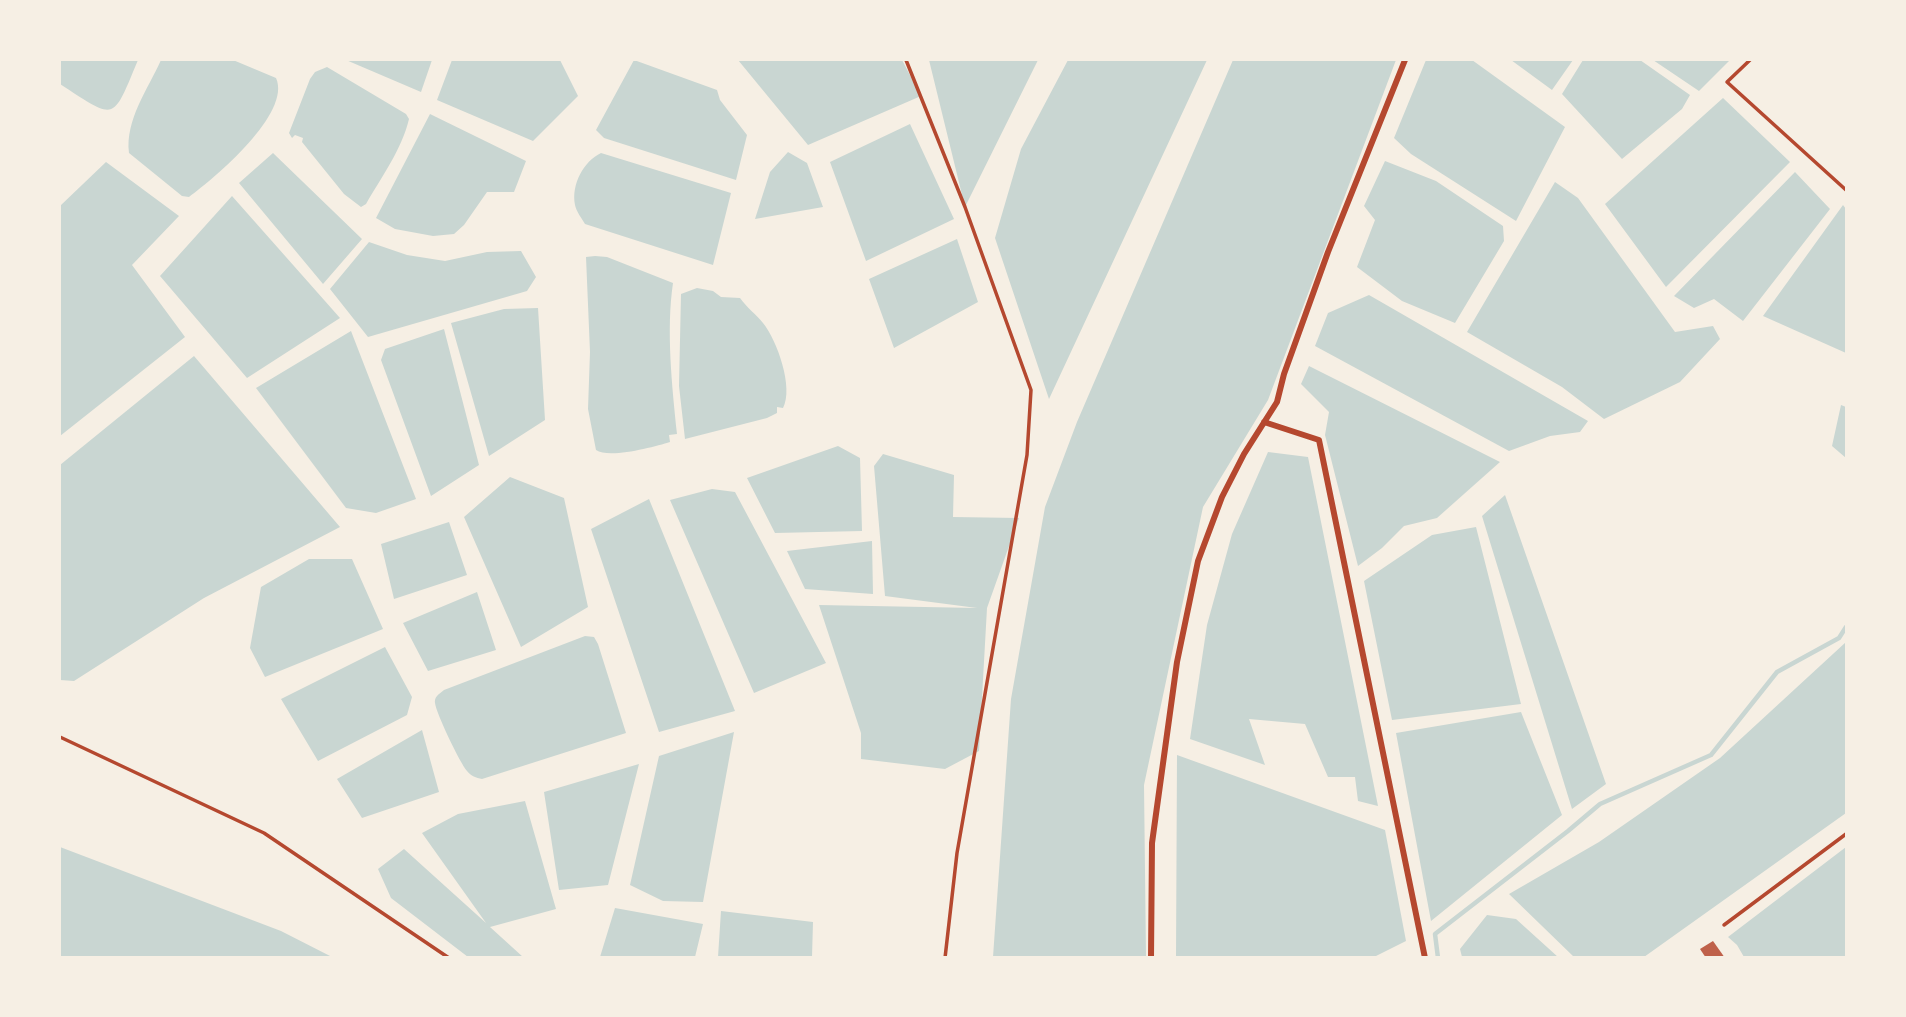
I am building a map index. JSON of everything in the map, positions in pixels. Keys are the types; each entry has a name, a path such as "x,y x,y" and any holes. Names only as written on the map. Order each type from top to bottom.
{"street":[{"path":"1151,957 1152,843 1177,662 1198,561 1222,497 1244,454 1277,402 1284,373 1328,252 1405,60"},
{"path":"1264,422 1319,440 1425,957"}],"lane":[{"path":"906,60 965,207 1031,390 1027,455 957,853 944,957"},
{"path":"1750,60 1727,82 1846,190"},
{"path":"60,737 264,833 449,957"},
{"path":"1724,925 1846,834"}],"shaded area":[{"path":"60,60 138,60 117,105 111,109 103,109 60,84"},
{"path":"161,60 233,60 276,78 278,92 273,109 262,126 232,160 189,197 182,196 129,153 130,129 134,117"},
{"path":"346,60 432,60 421,92"},
{"path":"452,60 560,60 578,96 533,141 437,100"},
{"path":"634,60 717,90 720,100 747,135 736,180 604,138 596,130"},
{"path":"738,60 902,60 921,96 808,145"},
{"path":"929,60 1038,60 965,207"},
{"path":"1068,60 1207,60 1049,399 995,238 1021,149"},
{"path":"1233,60 1396,60 1268,400 1203,507 1144,785 1146,957 993,957 1011,699 1045,507 1077,422"},
{"path":"1426,60 1472,60 1565,127 1516,221 1411,154 1394,138"},
{"path":"1511,60 1573,60 1552,90"},
{"path":"1583,60 1640,60 1690,95 1682,109 1622,159 1562,94"},
{"path":"1653,60 1730,60 1699,91"},
{"path":"327,67 406,114 409,119 390,163 366,204 361,207 344,194 302,142 303,138 295,135 292,138 289,133 310,79 315,72"},
{"path":"1723,98 1790,162 1666,287 1605,204"},
{"path":"430,114 526,161 514,192 487,192 464,225 454,234 433,236 395,229 376,218"},
{"path":"910,124 954,219 866,261 830,162"},
{"path":"788,152 807,163 823,207 755,219 770,172"},
{"path":"273,153 362,239 323,284 239,183"},
{"path":"601,153 731,193 713,265 585,224 576,207 575,189 584,167"},
{"path":"1385,161 1436,181 1503,226 1504,241 1455,323 1402,301 1357,267 1375,220 1364,206"},
{"path":"106,162 179,216 132,265 185,337 60,436 60,206"},
{"path":"1795,172 1830,209 1743,321 1714,299 1694,308 1674,296"},
{"path":"1555,182 1578,198 1675,332 1713,326 1720,339 1680,382 1604,419 1562,387 1467,332"},
{"path":"232,196 340,318 247,378 160,276"},
{"path":"1843,205 1846,209 1846,353 1763,316"},
{"path":"957,239 978,302 894,348 869,279"},
{"path":"369,242 407,255 445,261 487,252 521,251 536,277 527,291 368,337 330,289"},
{"path":"586,257 607,257 673,283 670,339 677,434 669,435 670,442 621,453 596,450 588,409 590,352"},
{"path":"697,288 713,291 721,297 740,298 763,323 774,341 782,364 786,399 783,408 777,407 777,413 767,418 685,439 679,386 681,294"},
{"path":"1369,295 1588,421 1580,432 1550,436 1509,451 1315,346 1328,313"},
{"path":"538,308 545,420 489,456 451,323 504,309"},
{"path":"444,329 479,465 431,496 381,360 385,349"},
{"path":"351,331 416,499 376,513 346,508 256,388"},
{"path":"194,356 340,527 204,598 74,681 60,680 60,465"},
{"path":"1309,366 1500,462 1437,518 1404,526 1382,548 1358,566 1325,435 1329,412 1301,384"},
{"path":"1841,405 1846,407 1846,458 1832,446"},
{"path":"838,446 860,458 862,531 775,533 747,478"},
{"path":"1268,452 1308,457 1378,806 1358,801 1355,777 1328,777 1305,724 1249,719 1265,765 1190,739 1207,625 1232,534"},
{"path":"883,454 954,475 953,517 1019,518 987,608 979,751 945,769 861,759 861,733 819,605 977,608 885,596 874,466"},
{"path":"510,477 564,498 588,607 521,647 464,517"},
{"path":"712,489 735,492 826,663 754,693 670,500"},
{"path":"1505,495 1606,784 1572,809 1482,516"},
{"path":"649,499 735,711 659,732 591,529"},
{"path":"449,522 467,575 394,599 381,544"},
{"path":"1476,527 1521,704 1392,720 1364,581 1432,535"},
{"path":"872,541 873,594 805,589 787,551"},
{"path":"309,559 352,559 383,629 265,677 250,648 261,587"},
{"path":"477,592 496,650 428,671 403,623"},
{"path":"585,636 594,637 598,644 626,733 482,779 470,774 439,717 435,703 437,696 444,690"},
{"path":"1846,642 1846,813 1644,957 1574,957 1509,894 1599,842 1720,758"},
{"path":"385,647 412,697 407,715 318,761 281,699"},
{"path":"1521,712 1562,815 1431,921 1396,733"},
{"path":"422,730 439,792 362,818 337,779"},
{"path":"734,732 703,902 663,901 630,885 659,756"},
{"path":"1177,755 1385,830 1406,941 1374,957 1176,957"},
{"path":"639,764 608,885 559,890 544,792"},
{"path":"525,801 556,909 490,927 523,957 468,957 391,898 378,869 404,849 486,923 422,833 458,814"},
{"path":"60,847 281,931 332,957 60,957"},
{"path":"1846,847 1846,957 1744,957 1728,937"},
{"path":"615,908 703,924 695,957 600,957"},
{"path":"721,911 813,922 812,957 718,957"},
{"path":"1487,915 1516,919 1558,957 1462,957 1460,949"}],"building":[{"path":"1713,941 1725,958 1706,958 1700,949"}],"waterway":[{"path":"1438,958 1435,934 1600,804 1711,755 1777,672 1839,638 1846,627"}]}
